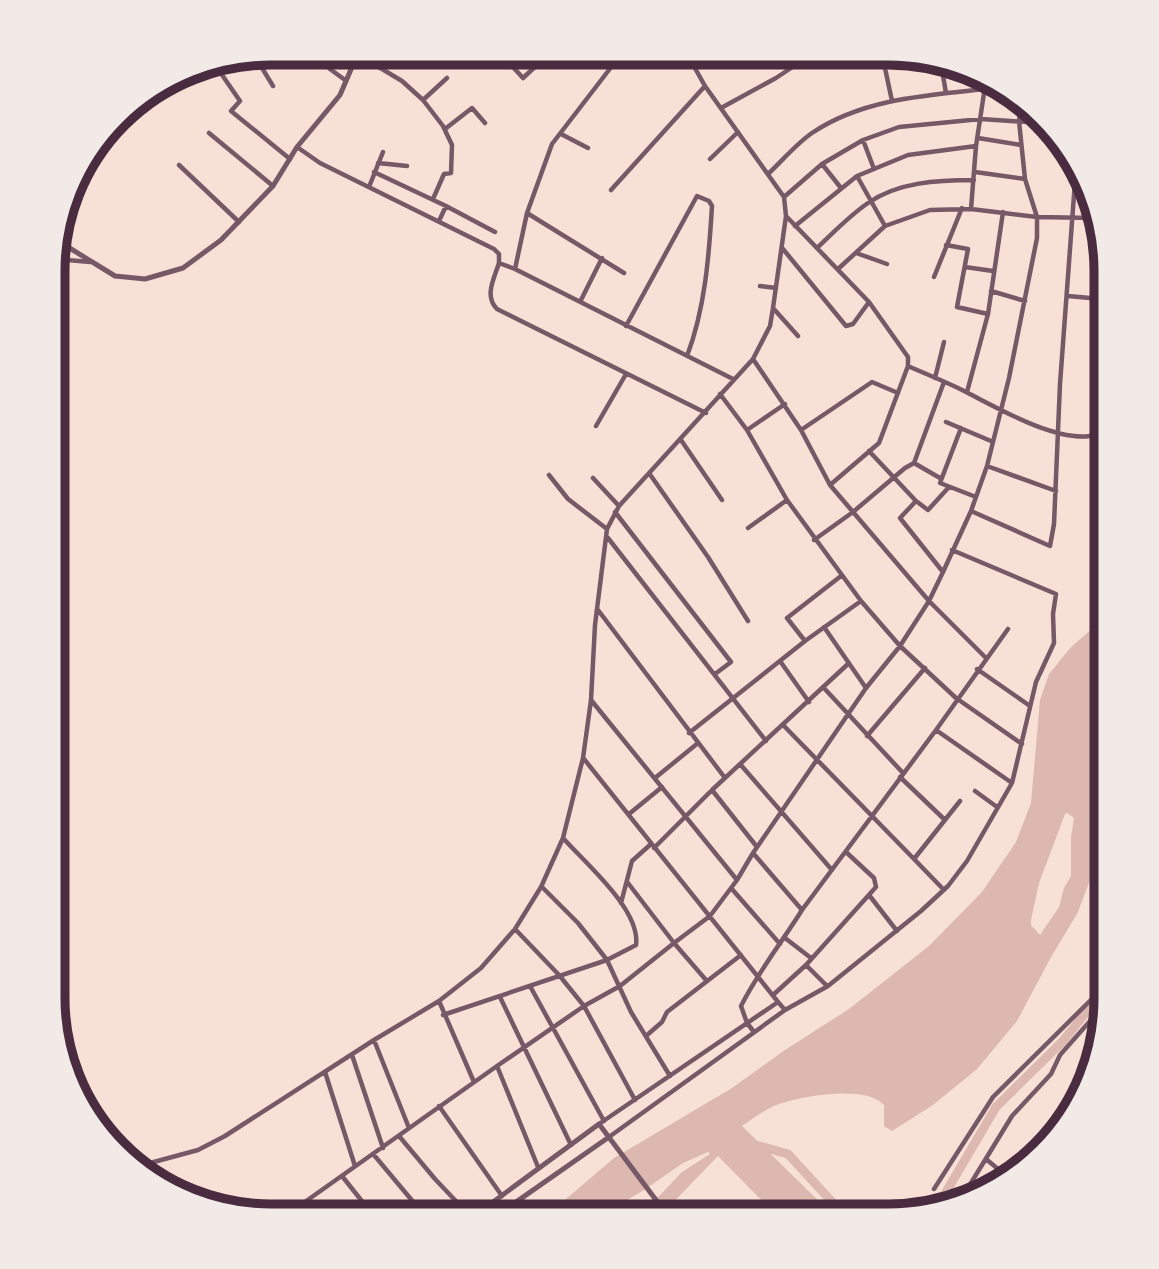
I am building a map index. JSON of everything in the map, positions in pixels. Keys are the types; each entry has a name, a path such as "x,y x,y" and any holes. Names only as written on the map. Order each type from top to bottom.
{"street":[{"path":"260,65 273,86"},
{"path":"327,65 345,80"},
{"path":"67,247 115,275 145,279 183,268 221,240 273,186 298,147 340,95 352,65"},
{"path":"377,65 402,81 423,100 445,129 453,145 451,173 444,174 433,199"},
{"path":"511,65 523,78 537,65"},
{"path":"515,269 527,213 552,144 612,65"},
{"path":"148,1164 198,1150 225,1136 439,1001 481,968 515,929 541,887 563,838 583,758 607,529 614,511 753,359 770,326 774,308 786,216 784,197 705,86 693,65"},
{"path":"721,108 794,65"},
{"path":"884,65 892,101"},
{"path":"220,72 240,101 231,111 290,159"},
{"path":"946,93 943,75 949,74"},
{"path":"423,100 447,78"},
{"path":"611,190 705,86"},
{"path":"768,174 811,134 846,115 892,101 985,89"},
{"path":"971,209 976,146 985,89"},
{"path":"445,129 472,108 485,122"},
{"path":"302,1204 584,1006 620,986 710,916 866,688 900,646 929,601 971,511 987,466 1025,301 1037,238 1037,217 1025,179 1020,112"},
{"path":"784,197 822,164 863,140 899,127 981,119 1030,121"},
{"path":"710,159 738,132"},
{"path":"209,133 273,186"},
{"path":"561,134 588,148"},
{"path":"978,138 1021,145"},
{"path":"863,140 874,169"},
{"path":"795,226 857,176 908,155 976,146"},
{"path":"298,147 320,163 494,249 499,254 499,263 490,292 493,305 497,309 706,412"},
{"path":"369,187 383,152"},
{"path":"379,163 407,166"},
{"path":"179,164 239,222"},
{"path":"822,164 841,188"},
{"path":"374,172 495,232"},
{"path":"975,172 1025,179"},
{"path":"857,176 885,226"},
{"path":"818,248 870,201 906,186 942,180 974,180"},
{"path":"971,511 1050,546 1056,491 1060,384 1075,185"},
{"path":"625,327 697,196 709,201 712,206 709,247 698,327 687,356"},
{"path":"439,220 446,206"},
{"path":"838,269 885,226 930,210 962,208 1037,217 1087,218"},
{"path":"934,277 962,208"},
{"path":"967,392 988,314 1003,212"},
{"path":"527,213 624,273"},
{"path":"786,216 869,302 908,357 908,366 878,443 830,485"},
{"path":"946,245 968,249 957,307 988,314"},
{"path":"782,249 846,326 853,324 869,302"},
{"path":"856,253 887,264"},
{"path":"580,302 602,258"},
{"path":"66,261 90,262"},
{"path":"499,263 733,379"},
{"path":"965,267 993,271"},
{"path":"760,286 776,288"},
{"path":"991,291 1025,301"},
{"path":"1068,296 1094,301"},
{"path":"774,308 798,336"},
{"path":"935,378 944,342"},
{"path":"753,359 801,430 830,485 929,601 986,658"},
{"path":"908,366 967,392 1000,411 1059,432 1076,438 1090,436 1094,432"},
{"path":"596,426 625,374"},
{"path":"801,430 872,382 898,393"},
{"path":"814,540 914,463 944,382"},
{"path":"720,394 747,430 787,500 814,540 861,601 900,646 956,698 1022,744"},
{"path":"747,430 785,404"},
{"path":"946,422 991,441"},
{"path":"961,428 940,478 941,484 976,497"},
{"path":"681,439 722,500"},
{"path":"869,452 928,510 949,487"},
{"path":"914,463 940,478"},
{"path":"987,466 1056,491"},
{"path":"649,473 708,557 748,621"},
{"path":"549,475 568,499 607,529"},
{"path":"593,478 619,506"},
{"path":"748,528 787,500"},
{"path":"916,501 900,518 943,572"},
{"path":"614,511 731,662 715,674"},
{"path":"607,537 766,741"},
{"path":"513,1204 785,1010 828,986 944,890 967,861 1012,783 1036,682 1054,643 1052,614 1056,594 952,550"},
{"path":"805,641 788,618 841,576"},
{"path":"689,733 805,641 861,601"},
{"path":"598,610 725,778"},
{"path":"824,627 866,688"},
{"path":"754,1032 747,1023 741,1006 757,975 1008,629"},
{"path":"780,661 809,702"},
{"path":"621,903 632,861 687,817 712,790 849,663"},
{"path":"867,736 925,668"},
{"path":"978,669 1030,706"},
{"path":"823,687 945,820"},
{"path":"591,700 737,880"},
{"path":"784,726 944,890"},
{"path":"936,730 1012,783"},
{"path":"655,778 698,743"},
{"path":"583,758 785,1010"},
{"path":"740,764 832,870"},
{"path":"629,814 662,787"},
{"path":"712,790 757,847"},
{"path":"975,791 997,807"},
{"path":"914,859 960,801"},
{"path":"443,1015 607,960 636,945 629,914 563,838"},
{"path":"773,995 806,965 876,887 876,880 846,852"},
{"path":"753,853 802,910"},
{"path":"628,883 706,980"},
{"path":"541,887 578,923 607,960 631,1012 670,1076"},
{"path":"731,888 780,944"},
{"path":"869,895 897,931"},
{"path":"515,929 584,1006 635,1100"},
{"path":"785,938 811,958"},
{"path":"646,1036 662,1022 667,1012 741,955"},
{"path":"806,965 828,986"},
{"path":"530,986 609,1137 659,1204"},
{"path":"500,997 571,1144"},
{"path":"934,1189 993,1097 1094,997"},
{"path":"439,1001 474,1082"},
{"path":"490,1204 538,1167 778,1002"},
{"path":"968,1187 1012,1116 1051,1074 1060,1055 1093,1017"},
{"path":"374,1040 409,1128"},
{"path":"352,1055 383,1148"},
{"path":"497,1066 538,1167"},
{"path":"325,1072 355,1166"},
{"path":"439,1106 502,1196"},
{"path":"398,1136 460,1204"},
{"path":"374,1155 415,1204"},
{"path":"986,1159 1001,1171"},
{"path":"341,1176 364,1204"}],"shaded area":[{"path":"1094,627 1094,870 1077,914 1017,1021 977,1069 933,1105 892,1131 884,1126 884,1105 863,1095 848,1093 785,1102 766,1110 742,1126 822,1204 765,1204 718,1156 672,1204 651,1204 682,1172 710,1154 708,1152 683,1163 620,1204 560,1204 614,1158 732,1088 849,1009 929,946 982,892 1016,842 1031,803 1040,700 1049,674 1071,647","holes":["1067,813 1074,818 1071,876 1064,888 1059,907 1040,935 1031,925 1039,883"]}],"waterway":[{"path":"944,1196 996,1107 1062,1042 1094,1003"},
{"path":"752,1144 788,1154 834,1204"}]}
